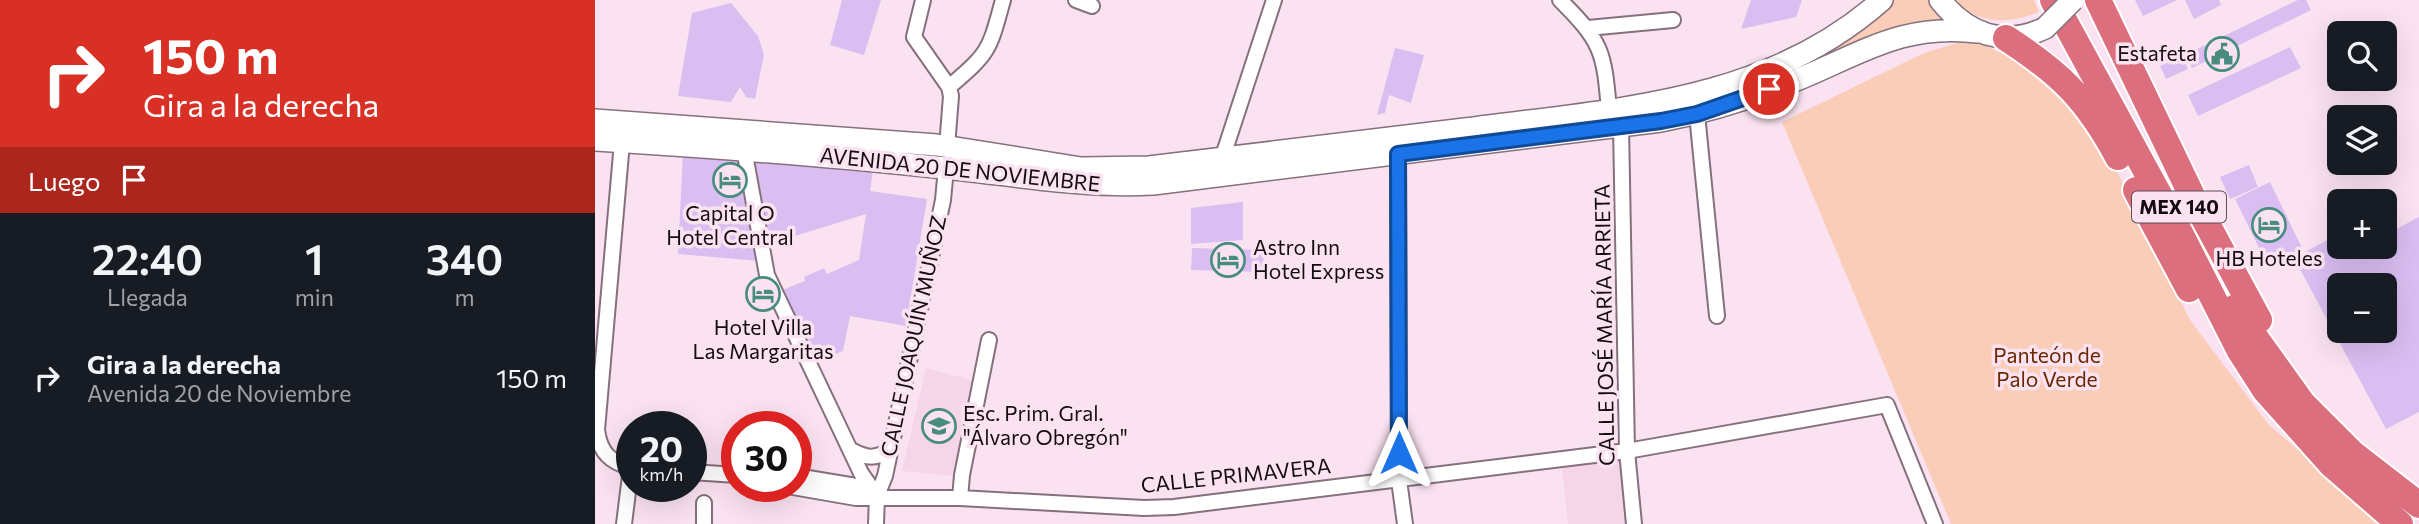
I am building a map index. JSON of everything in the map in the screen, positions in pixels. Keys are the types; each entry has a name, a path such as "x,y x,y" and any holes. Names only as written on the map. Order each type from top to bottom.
{"highway":[{"name":"MEX 140","path":"2053,0 2181,235 2240,351 2265,390 2332,465 2400,524"},
{"name":"MEX 140","path":"2072,0 2230,300 2259,346 2303,404 2352,453 2419,505"},
{"path":"2098,0 2242,294 2293,373 2303,404"},
{"path":"2006,38 2066,81 2085,103 2109,140 2202,314 2241,366 2265,390"}],"main road":[{"name":"AVENIDA 20 DE NOVIEMBRE","path":"595,140 946,157 1079,185 1118,186 1398,154 1615,118 1700,95 1762,72 1830,40 1882,0"},
{"path":"1940,0 1957,19 1978,32"},
{"path":"2006,38 2030,35 2045,28 2072,0"},
{"name":"AVENIDA 20 DE NOVIEMBRE","path":"595,120 946,157 1105,169 1615,118 1697,114 1798,79 1896,37 1946,28 2006,38"}],"street":[{"path":"923,0 914,37 949,87 983,58 990,47 1003,0"},
{"path":"1222,159 1274,0"},
{"name":"CALLE JOSÉ MARÍA ARRIETA","path":"1560,0 1588,28 1598,43 1605,62 1615,118 1627,451 1634,524"},
{"path":"1588,28 1673,20"},
{"name":"CALLE JOAQUÍN MUÑOZ","path":"879,523 877,496 885,477 888,452 943,200 951,96 949,87"},
{"path":"1697,114 1717,316"},
{"path":"616,461 606,456 597,430 622,142"},
{"path":"744,149 767,275 853,451 861,473 877,496"},
{"path":"1398,154 1399,480 1405,524"},
{"path":"960,498 961,475 989,340"},
{"name":"CALLE PRIMAVERA","path":"812,490 856,498 960,498 1144,508 1627,451 1887,405 1935,524"},
{"path":"853,451 864,457 879,457 888,452"},
{"name":"CALLE PRIMAVERA","path":"812,479 856,486 877,496"},
{"path":"624,524 627,502"},
{"path":"704,503 704,524"}],"shaded area":[{"name":"Esc. Prim. Gral. \"Álvaro Obregón\"","path":"926,368 975,381 955,476 902,471"},
{"path":"1631,450 1638,524 1568,524 1561,459"}],"green space":[{"path":"1892,0 1928,0 1941,19 1904,26 1755,86 1668,110 1138,180 1111,181 969,167 969,160 1079,175 1138,176 1668,108 1729,93 1789,70 1844,40"},
{"path":"1956,0 2034,0 2039,12 2017,19 1995,20 1974,14"},
{"name":"Panteón de Palo Verde","path":"1971,39 2040,71 2102,141 2190,320 2269,425 2386,524 1951,524 1782,122 1924,53"}],"building":[{"path":"842,0 881,0 864,55 830,45"},
{"path":"1751,0 1802,0 1796,17 1741,29"},
{"path":"2135,0 2177,0 2143,16"},
{"path":"2185,0 2219,0 2221,5 2194,19"},
{"path":"2298,0 2306,0 2311,10 2192,68 2185,55"},
{"path":"731,3 758,36 764,55 755,99 746,97 740,87 731,102 678,96 692,13"},
{"path":"2290,47 2301,68 2198,116 2188,95"},
{"path":"1395,48 1424,55 1411,103 1389,95 1385,113 1377,115"},
{"path":"2182,56 2188,69 2166,79 2160,66"},
{"path":"752,152 874,164 870,191 927,199 906,326 850,316 843,351 813,363 777,292 805,281 804,277 824,268 827,274 859,260 866,214 766,245"},
{"path":"683,153 741,159 759,261 678,254"},
{"path":"2249,165 2258,187 2230,199 2220,177"},
{"name":"HB Hoteles","path":"2270,182 2303,250 2268,266 2235,199"},
{"path":"1243,202 1243,240 1191,244 1191,208"},
{"path":"2419,217 2419,412 2386,429 2340,343 2397,343 2397,273 2327,273 2327,319 2294,258 2327,240 2327,259 2397,259 2397,229"},
{"name":"Astro Inn Hotel Express","path":"1192,248 1264,250 1263,272 1191,270"}],"place":[{"name":"Estafeta","path":"2222,54"},
{"name":"Capital O Hotel Central","path":"730,180"},
{"name":"HB Hoteles","path":"2269,225"},
{"name":"Astro Inn Hotel Express","path":"1228,260"},
{"name":"Hotel Villa Las Margaritas","path":"763,294"},
{"name":"Esc. Prim. Gral. \"Álvaro Obregón\"","path":"939,426"}],"route":[{"path":"1399,453 1398,154 1661,121 1697,114 1769,89"}]}
